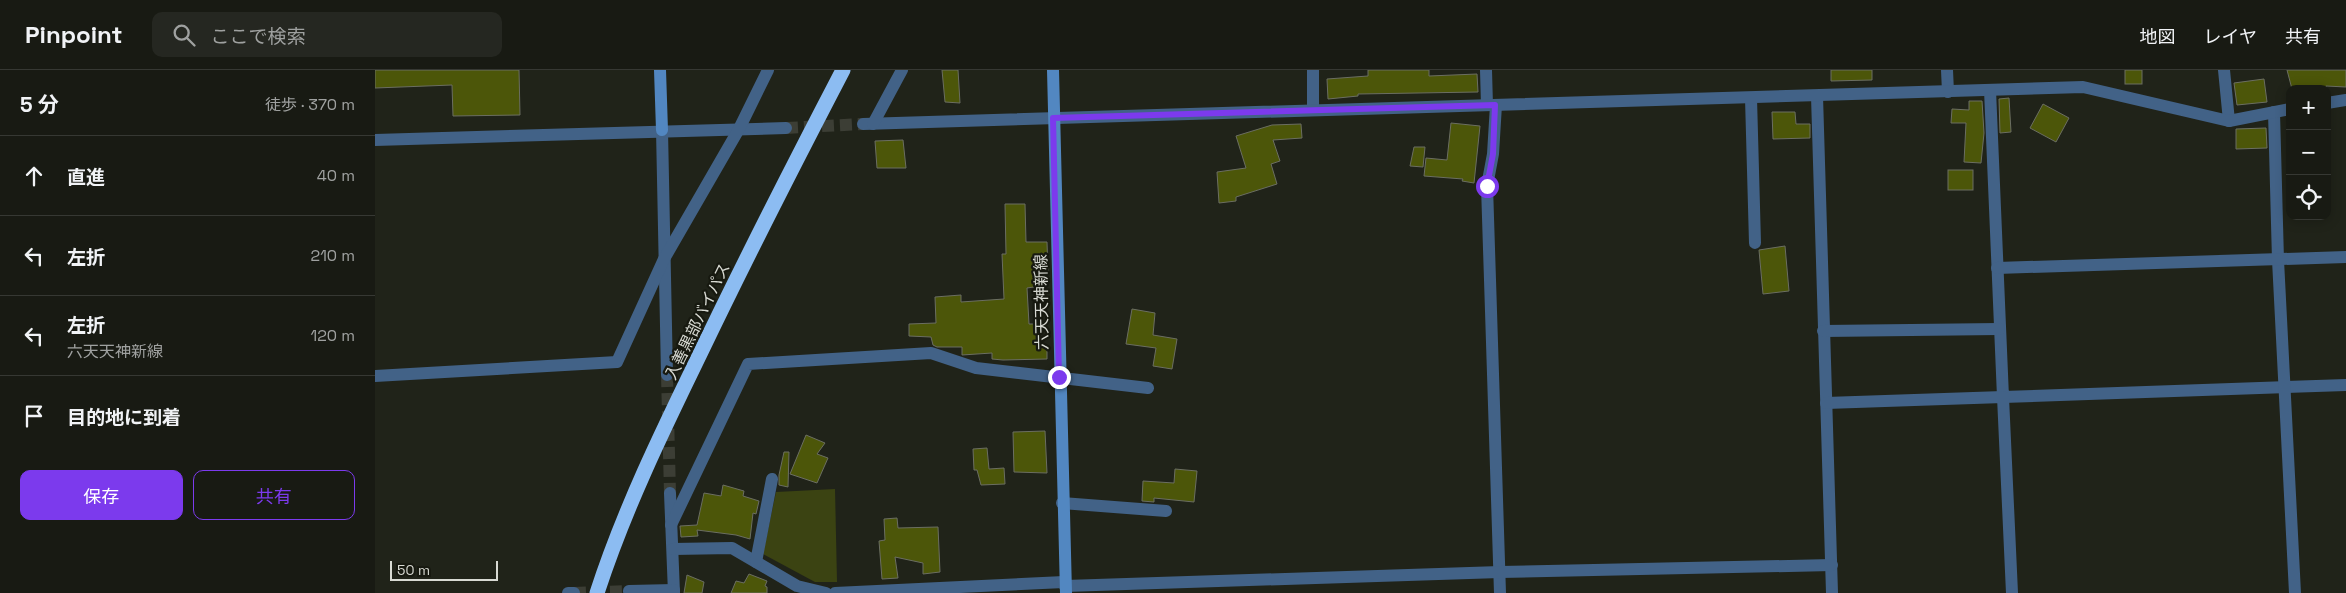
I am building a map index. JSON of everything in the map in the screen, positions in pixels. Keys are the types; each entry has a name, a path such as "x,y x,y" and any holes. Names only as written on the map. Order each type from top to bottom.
{"highway":[{"name":"入善黒部バイパス","path":"597,593 612,545 667,422 771,209 843,70"}],"main road":[{"path":"660,70 662,130"},
{"name":"六天天神新線","path":"1053,70 1065,587"}],"street":[{"path":"375,376 617,362 665,259 739,129 769,70"},
{"path":"902,70 868,124 2083,87 2229,121 2286,110"},
{"path":"1313,70 1313,110"},
{"path":"1486,70 1491,105 1493,154 1487,186 1500,593"},
{"path":"1947,70 1948,92"},
{"path":"2223,70 2229,121"},
{"path":"1989,90 2012,593"},
{"path":"1817,96 1832,593"},
{"path":"1751,98 1755,243"},
{"path":"2331,102 2346,100"},
{"path":"2274,112 2284,387 2295,593"},
{"path":"375,140 662,130 786,128"},
{"path":"662,130 667,375"},
{"path":"1997,268 2346,257"},
{"path":"1823,330 1999,329"},
{"path":"671,525 748,364 931,353 976,368 1149,388"},
{"path":"1826,403 2346,385"},
{"path":"756,562 771,479"},
{"path":"629,591 674,591 670,493"},
{"path":"1063,503 1166,510"},
{"path":"673,549 732,548 797,586 826,593"},
{"path":"835,593 1500,572 1831,565"},
{"path":"568,593 574,593"}],"green space":[{"path":"835,489 837,582 815,582 763,554 776,492"}],"building":[{"path":"375,70 519,70 520,115 453,116 452,85 375,88"},
{"path":"942,70 958,70 960,103 945,102"},
{"path":"1368,70 1429,70 1429,76 1477,74 1478,92 1358,94 1358,96 1328,99 1327,79 1368,76"},
{"path":"1831,70 1872,70 1872,80 1831,81"},
{"path":"2125,70 2142,70 2142,84 2125,84"},
{"path":"2287,70 2346,70 2346,87 2291,85"},
{"path":"2264,79 2267,102 2237,105 2234,83"},
{"path":"2009,98 2011,132 2000,133 1999,99"},
{"path":"1969,101 1982,101 1984,133 1981,163 1964,162 1966,123 1951,123 1952,109 1969,110"},
{"path":"2043,104 2069,118 2056,142 2030,128"},
{"path":"1772,112 1795,112 1796,124 1810,124 1810,138 1773,139"},
{"path":"1451,123 1480,126 1474,183 1462,181 1463,179 1424,176 1426,158 1447,160"},
{"path":"1301,124 1302,138 1273,140 1280,161 1271,164 1277,184 1236,197 1236,201 1219,203 1217,172 1246,168 1236,136 1272,125"},
{"path":"2266,128 2267,148 2236,149 2236,129"},
{"path":"903,140 906,168 877,168 875,141"},
{"path":"1414,147 1425,147 1423,167 1410,166"},
{"path":"1948,170 1973,170 1973,190 1948,190"},
{"path":"1005,204 1025,204 1026,242 1047,242 1048,271 1034,271 1034,287 1027,288 1029,324 1037,324 1039,345 1047,345 1047,359 992,359 992,353 962,355 962,347 937,347 933,345 931,337 909,336 909,324 936,323 935,297 961,295 961,302 1004,299 1002,254 1006,254"},
{"path":"1785,246 1789,291 1763,294 1759,250"},
{"path":"1132,309 1155,313 1153,335 1177,339 1172,369 1153,366 1156,348 1126,344"},
{"path":"1045,431 1047,473 1014,472 1013,432"},
{"path":"806,435 825,443 817,454 828,458 817,483 790,474"},
{"path":"987,448 989,469 1004,468 1005,484 981,485 977,470 974,470 973,449"},
{"path":"784,452 789,452 788,487 779,485"},
{"path":"1175,469 1197,471 1194,502 1154,498 1154,502 1142,501 1143,481 1174,483"},
{"path":"723,485 744,491 743,496 759,501 756,514 753,513 750,539 736,535 697,530 698,536 681,537 680,526 697,525 704,493 721,496"},
{"path":"897,518 898,528 938,527 940,572 923,574 923,563 895,557 898,578 882,579 879,541 885,540 884,519"},
{"path":"749,574 767,581 765,586 767,587 767,593 731,593 736,581 744,583"},
{"path":"687,575 704,582 702,593 684,593"}],"tunnel":[{"path":"786,128 863,124"},
{"path":"667,375 670,493"},
{"path":"574,593 629,591"}],"route":[{"path":"1059,377 1053,118 1495,105 1493,154 1487,186"}]}
